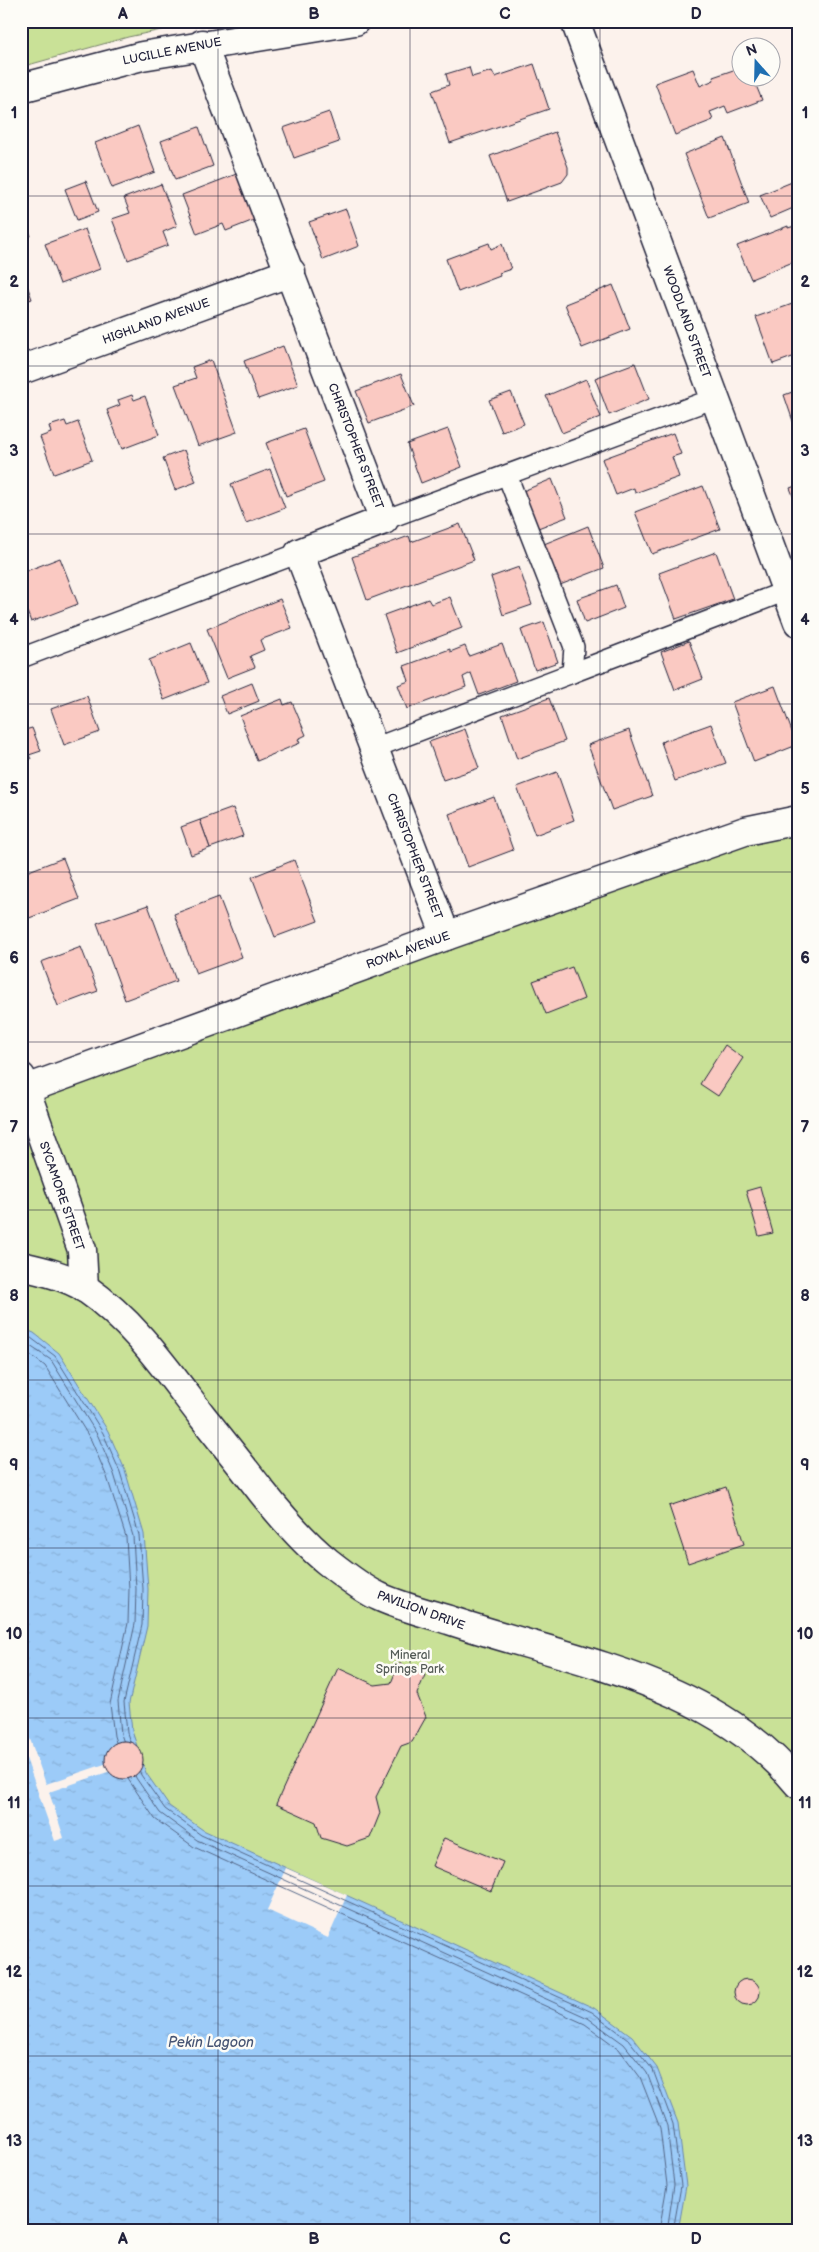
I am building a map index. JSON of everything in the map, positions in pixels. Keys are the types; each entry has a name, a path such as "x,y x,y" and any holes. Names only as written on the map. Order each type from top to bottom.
{"street":[{"name":"LUCILLE AVENUE","path":"21,88 142,56 202,44 355,21"},
{"name":"WOODLAND STREET","path":"575,21 798,622"},
{"name":"CHRISTOPHER STREET","path":"202,44 291,272 384,520 299,552 446,936"},
{"name":"HIGHLAND AVENUE","path":"21,370 291,272"},
{"name":"ROYAL AVENUE","path":"23,1086 745,831 798,820"},
{"name":"SYCAMORE STREET","path":"23,1086 82,1250 84,1288"},
{"name":"PAVILION DRIVE","path":"21,1266 61,1277 84,1288 129,1325 154,1351 203,1417 286,1522 328,1562 379,1597 492,1635 622,1672 653,1683 704,1707 744,1732 764,1749 798,1784"}],"lane":[{"path":"384,520 715,398"},
{"path":"507,475 574,647 572,673"},
{"path":"21,658 299,552"},
{"path":"374,748 786,591"}],"green space":[{"path":"21,21 204,21 128,37 21,67"},
{"name":"Mineral Springs Park","path":"798,822 798,2231 21,2231 21,1093"}],"water":[{"name":"Pekin Lagoon","path":"21,1328 34,1333 59,1353 108,1431 125,1470 144,1534 148,1589 147,1626 129,1703 132,1731 146,1773 169,1806 203,1830 594,2008 632,2036 657,2068 678,2123 686,2186 678,2231 21,2231"}],"pier":[{"path":"30,1739 46,1784 140,1752 143,1760 49,1792 64,1838 55,1841 21,1744 21,1742"},
{"path":"286,1868 347,1895 328,1938 267,1910"}],"building":[{"path":"534,64 549,109 450,143 432,91 449,85 446,74 469,67 472,77 492,71 495,77"},
{"path":"693,69 700,86 714,80 713,77 732,70 732,88 757,88 762,100 728,113 725,106 710,112 713,120 675,135 655,83"},
{"path":"329,112 339,142 294,158 283,128"},
{"path":"138,126 155,172 112,188 95,143"},
{"path":"199,127 213,166 175,180 161,141"},
{"path":"555,132 568,167 568,174 562,182 507,202 490,156"},
{"path":"725,138 749,203 709,218 684,154"},
{"path":"239,173 254,212 251,213 254,220 226,231 223,224 197,234 182,195"},
{"path":"86,181 98,212 77,220 65,189"},
{"path":"792,182 798,197 798,206 770,218 760,195"},
{"path":"161,184 177,226 163,232 168,245 128,260 112,219 130,213 124,198"},
{"path":"346,209 359,246 323,260 309,222"},
{"path":"21,211 31,236 21,239"},
{"path":"798,225 798,243 795,244 798,250 798,260 751,279 737,246 788,226 788,228"},
{"path":"85,229 100,269 60,284 45,244"},
{"path":"489,243 491,249 502,244 511,269 499,273 500,276 458,292 446,259"},
{"path":"21,269 32,299 21,303"},
{"path":"613,285 630,329 582,348 565,304"},
{"path":"798,302 798,355 773,364 756,317"},
{"path":"283,346 298,385 258,399 244,361"},
{"path":"211,360 237,432 198,446 175,385 196,378 192,367"},
{"path":"635,363 649,399 609,415 595,378"},
{"path":"401,374 414,406 369,423 356,391"},
{"path":"586,379 601,417 562,433 546,396"},
{"path":"798,390 798,429 796,430 784,395"},
{"path":"511,392 524,424 502,432 489,400"},
{"path":"132,395 134,400 145,396 159,435 122,449 107,410 120,405 118,400"},
{"path":"65,421 67,426 78,422 92,460 54,474 40,437 51,433 49,426"},
{"path":"304,429 324,482 286,496 266,443"},
{"path":"448,429 462,467 421,483 407,444"},
{"path":"673,433 681,454 672,457 679,477 635,493 634,488 616,495 602,459"},
{"path":"184,450 196,482 175,490 163,458"},
{"path":"270,469 285,508 246,523 231,484"},
{"path":"552,479 567,517 538,528 523,491"},
{"path":"798,485 798,508 790,488"},
{"path":"703,486 720,529 652,554 635,512"},
{"path":"460,524 474,560 367,600 352,557 409,536 411,542"},
{"path":"588,526 604,568 560,585 544,544"},
{"path":"716,552 733,599 676,619 659,573"},
{"path":"60,558 78,604 31,622 21,596 21,573"},
{"path":"519,567 532,605 503,615 491,577"},
{"path":"616,585 624,608 585,623 577,599"},
{"path":"450,597 462,628 397,653 384,615 428,599 431,604"},
{"path":"280,599 292,628 260,640 264,650 250,656 255,667 227,678 207,629"},
{"path":"544,622 558,662 535,670 521,630"},
{"path":"689,641 703,679 675,690 661,652"},
{"path":"191,643 207,683 164,700 149,660"},
{"path":"502,644 516,681 479,695 471,673 463,677 466,687 407,709 398,685 409,681 404,666 450,649 450,652 465,646 469,656"},
{"path":"252,683 259,701 227,714 220,696"},
{"path":"775,686 797,745 754,762 732,702"},
{"path":"87,696 100,732 64,745 51,709"},
{"path":"549,698 565,741 517,759 502,715"},
{"path":"282,699 284,705 292,702 306,735 298,739 300,743 257,761 240,716"},
{"path":"711,724 726,763 675,781 661,742"},
{"path":"32,728 41,751 29,755 31,759 21,763 21,731"},
{"path":"465,729 479,768 443,780 429,742"},
{"path":"629,730 652,796 612,810 588,745"},
{"path":"557,772 574,820 535,835 517,787"},
{"path":"494,797 513,850 468,867 449,814"},
{"path":"233,808 243,836 210,848 200,820"},
{"path":"200,820 210,848 191,855 181,827"},
{"path":"63,858 79,899 24,920 21,911 21,874"},
{"path":"294,860 318,921 275,937 252,877"},
{"path":"219,897 242,957 196,974 174,914"},
{"path":"148,905 176,981 125,1000 97,923"},
{"path":"81,947 98,991 58,1006 41,962"},
{"path":"572,967 584,999 546,1014 533,981"},
{"path":"725,1045 743,1058 718,1096 700,1084"},
{"path":"760,1187 773,1233 759,1236 746,1191"},
{"path":"726,1487 744,1544 688,1563 669,1506"},
{"path":"399,1663 425,1675 417,1694 426,1717 412,1742 401,1746 376,1797 380,1813 370,1838 347,1846 321,1838 316,1822 276,1804 338,1668 375,1685 391,1683"},
{"path":"124,1741 137,1747 143,1760 137,1773 124,1779 111,1773 105,1760 111,1747"},
{"path":"444,1838 503,1862 491,1891 432,1866"},
{"path":"747,1979 756,1983 760,1992 756,2001 747,2005 738,2001 734,1992 738,1983"}]}
